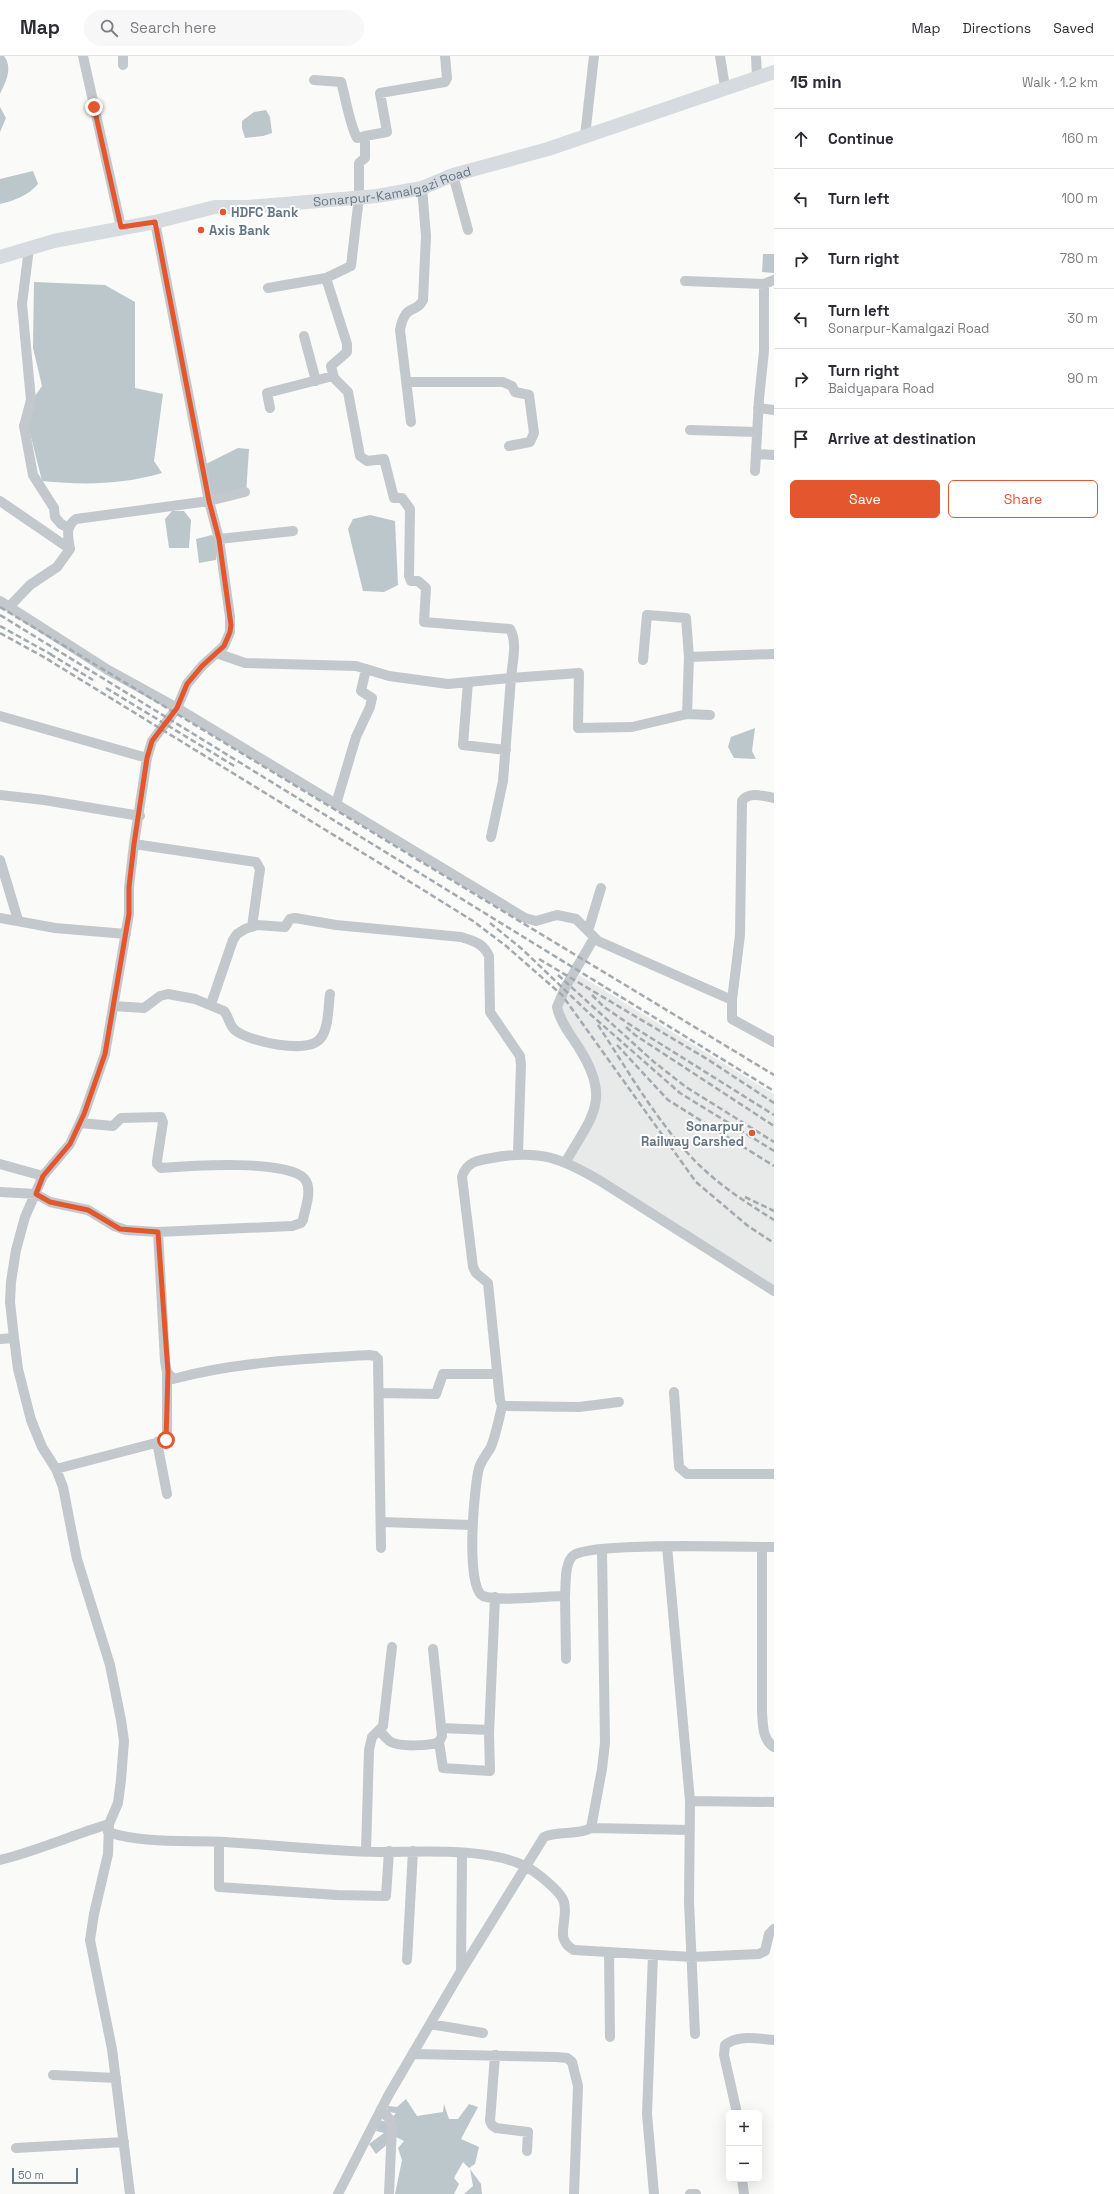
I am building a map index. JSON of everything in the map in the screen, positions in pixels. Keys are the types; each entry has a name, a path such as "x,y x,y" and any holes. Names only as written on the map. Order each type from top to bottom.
{"main road":[{"name":"Sonarpur-Kamalgazi Road","path":"0,257 54,241 121,227 155,222 215,207 248,207 377,196 422,188 453,174 585,136 648,116 725,87 774,72"}],"street":[{"path":"83,56 121,227"},
{"path":"314,80 341,82 353,129 357,138 387,132 380,93 444,82 447,78 445,56"},
{"path":"585,136 594,56"},
{"path":"720,56 725,87"},
{"path":"756,56 757,77"},
{"path":"268,288 326,278 351,266 359,197 358,163 365,158 365,136"},
{"path":"453,174 468,230"},
{"path":"411,422 400,330 402,317 406,312 422,303 425,287 426,236 422,188"},
{"path":"130,2194 110,2036 90,1940 94,1914 108,1854 108,1828 118,1803 124,1742 110,1665 77,1559 63,1487 56,1469 42,1447 31,1420 18,1369 10,1302 11,1282 16,1250 25,1217 43,1176 70,1144 80,1123 105,1054 126,934 134,844 140,816 147,758 155,736 177,708 187,684 202,666 224,646 230,632 231,625 219,539 209,501 155,222"},
{"path":"29,248 22,304 31,400 24,426 33,476 54,508 55,517 61,524 69,528"},
{"path":"326,278 347,344 347,352 331,366 333,376 348,392 360,456 367,461 384,459 394,498 402,498 410,508 409,576 411,581 418,581 426,588 424,622 510,630 513,634 514,642 503,781 491,837"},
{"path":"685,281 764,284 774,280"},
{"path":"755,471 758,408 764,351 764,284"},
{"path":"304,336 316,380"},
{"path":"270,408 267,393 333,376"},
{"path":"406,382 503,382 512,386 515,392 529,395 534,433 530,442 509,446"},
{"path":"758,408 774,410"},
{"path":"690,430 757,432"},
{"path":"756,454 774,455"},
{"path":"9,607 30,585 57,567 70,549 67,533 70,524 76,519 209,501 245,492"},
{"path":"0,501 70,549"},
{"path":"219,539 293,531"},
{"path":"0,601 108,670 177,708 525,918 536,921 557,915 576,919 591,934 732,1000"},
{"path":"643,660 647,615 686,618 689,657 687,714"},
{"path":"216,653 245,663 327,664 356,666 366,670 410,680 448,684 579,673 578,728 632,727 687,714 710,715"},
{"path":"689,657 774,654"},
{"path":"336,804 356,737 370,707 372,698 361,691 366,670"},
{"path":"468,682 462,745 506,750"},
{"path":"0,716 147,758"},
{"path":"0,795 44,800 140,816"},
{"path":"774,798 751,795 745,796 742,801 740,935 732,1000 732,1019 774,1042"},
{"path":"134,844 256,862 260,869 252,927"},
{"path":"0,860 18,920"},
{"path":"565,1163 595,1110 597,1092 588,1062 562,1021 557,1007 591,934 601,888"},
{"path":"0,918 18,920 55,928 126,934"},
{"path":"211,1004 233,940 244,929 252,927 285,927 290,920 296,918 336,925 461,938 477,942 486,948 489,956 490,1012 520,1056 522,1065 518,1153"},
{"path":"114,1006 144,1008 160,996 168,994 196,999 211,1004 224,1011 230,1026 236,1032 272,1043 301,1046 313,1044 322,1036 330,994"},
{"path":"0,1192 36,1194 50,1202 88,1210 120,1229 158,1232 297,1225 303,1220 308,1192 307,1182 302,1174 279,1168 202,1165 158,1167 156,1161 163,1122 161,1117 121,1118 116,1125 112,1126 80,1123"},
{"path":"565,1596 483,1596 476,1586 472,1525 476,1486 480,1467 491,1447 502,1406 497,1374 488,1283 476,1273 473,1267 462,1177 468,1164 477,1160 518,1153 533,1154 565,1163 602,1182 774,1291"},
{"path":"0,1164 43,1176"},
{"path":"56,1469 166,1440 168,1372 158,1232"},
{"path":"0,1339 14,1338"},
{"path":"168,1372 173,1379 194,1373 284,1361 369,1355 375,1356 378,1359 380,1393 381,1548"},
{"path":"380,1393 436,1394 443,1374 497,1374"},
{"path":"674,1392 679,1467 682,1471 687,1474 774,1474"},
{"path":"502,1406 579,1407 619,1402"},
{"path":"157,1442 167,1494"},
{"path":"381,1522 472,1525"},
{"path":"667,1546 690,1801 689,1902 695,2034"},
{"path":"566,1659 565,1596 569,1562 573,1556 580,1552 602,1549 667,1546 774,1547"},
{"path":"762,1547 762,1711 764,1734 768,1743 774,1747"},
{"path":"591,1828 602,1769 605,1743 602,1549"},
{"path":"433,1649 442,1736 439,1742 442,1768 490,1771 489,1730 495,1597"},
{"path":"366,1851 369,1750 372,1736 380,1731 383,1726 392,1647"},
{"path":"441,1728 489,1730"},
{"path":"380,1731 390,1742 399,1745 434,1744 439,1742"},
{"path":"690,1801 774,1802"},
{"path":"0,1860 25,1854 85,1831 108,1828 138,1837 366,1851 441,1850 504,1858 526,1866 557,1891 564,1901 565,1911 563,1939 566,1946 574,1950 692,1958 759,1954 765,1951 769,1934 774,1929"},
{"path":"338,2194 381,2109 430,2024 544,1837 556,1833 581,1832 591,1828 690,1830"},
{"path":"219,1842 219,1887 337,1895 386,1896 390,1851"},
{"path":"407,1960 413,1851"},
{"path":"461,1971 462,1853"},
{"path":"609,1952 610,2036"},
{"path":"653,1955 647,2114 654,2194"},
{"path":"430,2024 483,2033"},
{"path":"736,2110 724,2055 725,2045 729,2042 748,2038 774,2040"},
{"path":"413,2054 562,2057 567,2058 572,2062 578,2086 574,2194"},
{"path":"494,2055 490,2121 492,2126 496,2128 528,2132 528,2151"},
{"path":"53,2075 116,2078"},
{"path":"381,2109 390,2120 392,2126 389,2194"},
{"path":"16,2148 124,2142"},
{"path":"742,2182 744,2194"},
{"path":"690,2194 696,2194"}],"shaded area":[{"path":"0,56 4,56 7,61 8,75 0,94"},
{"path":"0,107 6,118 0,132"},
{"path":"266,110 270,117 272,133 263,136 245,138 242,128 242,121 254,112"},
{"path":"33,171 38,184 30,192 11,201 0,204 0,179"},
{"path":"763,254 774,254 774,273 762,272"},
{"path":"34,282 105,285 135,302 135,388 163,394 154,461 162,473 131,480 102,483 42,481 27,421 27,407 42,386 33,348"},
{"path":"238,448 249,449 246,494 212,498 206,464"},
{"path":"172,511 184,511 191,520 189,548 169,548 165,519"},
{"path":"370,515 395,521 398,585 384,592 363,591 348,529 353,519"},
{"path":"212,535 217,541 216,560 199,563 196,539"},
{"path":"755,728 752,751 756,759 734,758 728,747 731,737"},
{"name":"Sonarpur Railway Carshed","path":"579,975 774,1094 774,1288 569,1160 600,1095 561,1013 560,1003"},
{"path":"406,2099 417,2116 443,2112 444,2104 449,2119 458,2119 469,2104 478,2107 461,2139 479,2147 475,2164 469,2168 463,2162 454,2178 459,2184 454,2194 395,2194 402,2160 398,2148 404,2141 396,2137 376,2154 369,2144 384,2133 376,2131 379,2120 394,2124 390,2120 396,2113 387,2112 388,2106 397,2107"},
{"path":"470,2169 481,2184 482,2194 464,2194 473,2186"}],"railway":[{"path":"0,607 774,1075"},
{"path":"0,615 774,1091"},
{"path":"0,626 54,656"},
{"path":"0,633 51,661"},
{"path":"50,654 93,680"},
{"path":"47,659 473,921 506,946 562,995 696,1182 748,1226 774,1243"},
{"path":"106,688 236,767"},
{"path":"490,923 522,949 590,1014 680,1093 774,1151"},
{"path":"539,959 707,1059 774,1103"},
{"path":"558,975 654,1062 686,1087 774,1142"},
{"path":"592,995 604,1007 632,1026 774,1115"},
{"path":"598,1025 649,1104 677,1141 709,1174 724,1187 774,1220"},
{"path":"626,1027 635,1035 774,1126"},
{"path":"617,1045 668,1100 774,1166"},
{"path":"745,1197 774,1211"}],"place":[{"name":"HDFC Bank","path":"223,212"},
{"name":"Axis Bank","path":"201,230"},
{"name":"Sonarpur Railway Carshed","path":"752,1133"}],"route":[{"path":"94,107 121,227 155,222 209,501 219,539 231,625 230,632 224,646 202,666 187,684 177,708 152,741 147,758 140,816 134,844 129,887 129,914 105,1054 97,1073 84,1114 70,1144 56,1163 43,1176 36,1194 50,1202 88,1210 120,1229 158,1232 166,1361 168,1372 166,1440"}]}
